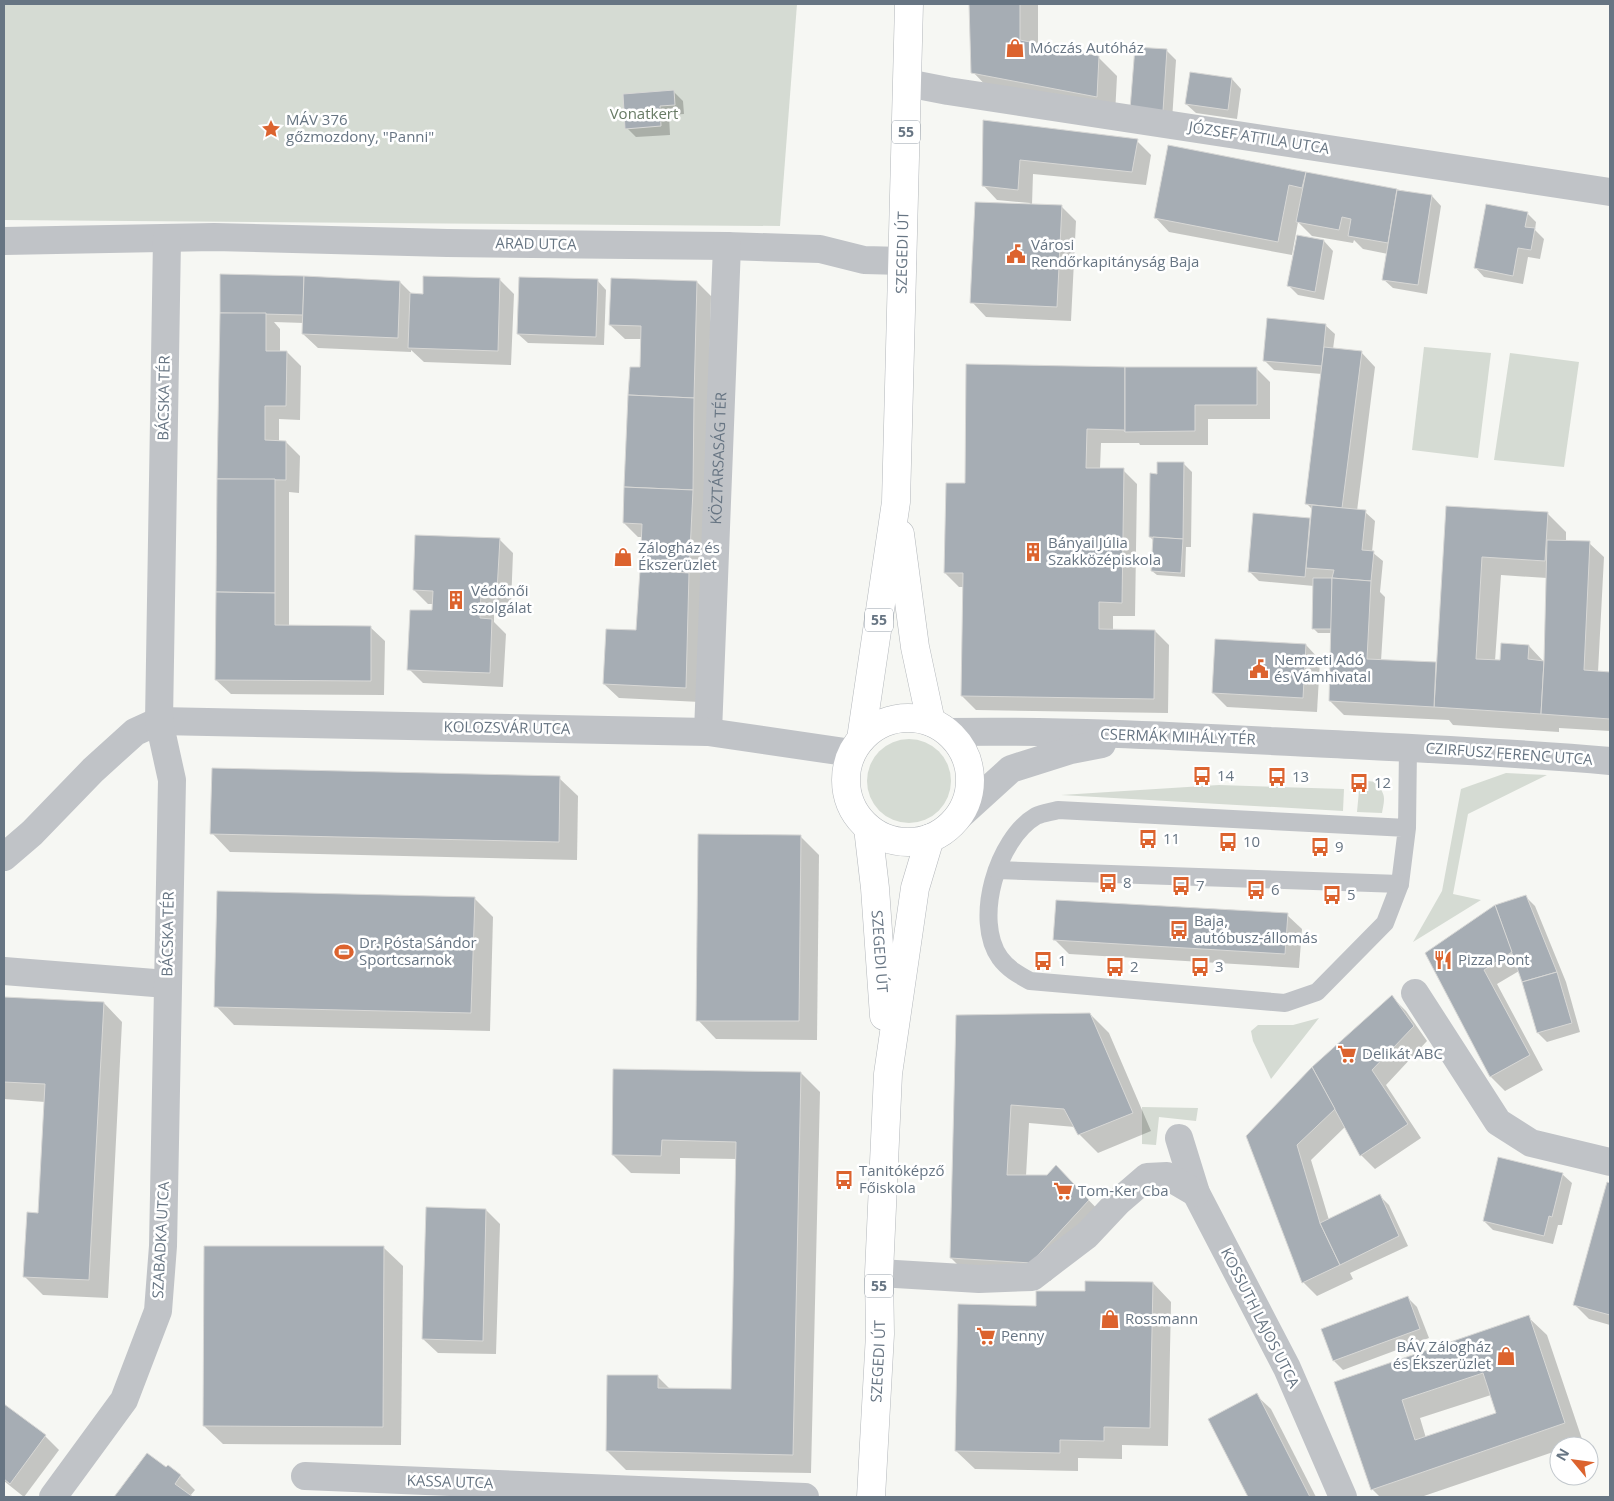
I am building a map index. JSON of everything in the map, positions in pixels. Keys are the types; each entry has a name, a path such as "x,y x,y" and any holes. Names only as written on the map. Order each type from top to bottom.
{"main road":[{"name":"SZEGEDI ÚT","path":"857,746 896,502 909,4"},
{"name":"SZEGEDI ÚT","path":"896,502 915,647 940,727"},
{"path":"857,746 873,729 886,722 906,718 940,727"},
{"name":"55","path":"857,746 846,772 847,793 854,812 868,828 886,838 918,842 944,831 958,817 968,799 970,779 966,759 957,742 940,727"},
{"name":"SZEGEDI ÚT","path":"868,828 875,888 888,1074"},
{"name":"SZEGEDI ÚT","path":"871,1497 880,1334 879,1273 888,1074 914,888 930,838"}],"street":[{"name":"JÓZSEF ATTILA UTCA","path":"907,83 948,91 1610,192"},
{"name":"ARAD UTCA","path":"167,239 224,238 820,248 864,260 903,261"},
{"path":"4,241 167,239"},
{"name":"BÁCSKA TÉR","path":"4,971 167,984 172,780 159,721 167,239"},
{"name":"KÖZTÁRSASÁG TÉR","path":"708,732 727,246"},
{"path":"4,857 32,833 93,770 135,732 159,721"},
{"name":"KOLOZSVÁR UTCA","path":"159,721 708,732 857,746"},
{"name":"CSERMÁK MIHÁLY TÉR","path":"940,727 1408,748"},
{"path":"958,817 1012,769 1071,750 1150,735"},
{"name":"CZIRFUSZ FERENC UTCA","path":"1408,748 1610,760"},
{"name":"SZABADKA UTCA","path":"53,1497 124,1400 158,1311 163,1246 167,984"},
{"path":"1415,993 1498,1122 1531,1143 1610,1162"},
{"name":"KOSSUTH LAJOS UTCA","path":"1179,1138 1196,1193 1287,1368 1343,1497"},
{"path":"879,1273 979,1279 1032,1277 1087,1235 1118,1202 1147,1177 1167,1176 1196,1193"},
{"name":"KASSA UTCA","path":"305,1476 805,1497"}],"lane":[{"path":"1407,828 1058,810 1036,815 1019,830 996,870 990,900 989,926 993,943 1000,958 1013,972 1030,981 1285,1003 1317,992 1385,923 1400,884 1407,828 1408,748"},
{"path":"996,870 1400,884"}],"green space":[{"name":"Vonatkert","path":"4,4 797,4 780,226 4,220"},
{"path":"1424,347 1491,353 1478,458 1412,450"},
{"path":"1510,353 1579,362 1564,467 1494,460"},
{"path":"901,739 917,739 933,746 944,757 951,773 948,797 939,811 933,816 917,823 901,823 885,816 874,805 867,789 867,773 874,757 885,746"},
{"path":"1506,773 1547,775 1468,814 1453,894 1481,900 1413,942 1442,891 1461,789"},
{"path":"1360,780 1376,782 1384,797 1382,813 1357,812"},
{"path":"1219,785 1344,789 1343,811 1061,795"},
{"path":"1319,1018 1271,1079 1253,1041 1251,1031 1258,1025 1293,1025"},
{"path":"1142,1107 1198,1108 1196,1121 1159,1117 1156,1145 1142,1144"}],"building":[{"name":"Móczás Autóház","path":"969,4 1020,4 1020,40 1099,56 1097,97 971,73"},
{"path":"1135,47 1167,49 1163,111 1130,109"},
{"path":"1190,72 1232,78 1228,110 1185,104"},
{"path":"674,90 675,105 660,106 661,126 625,129 623,94"},
{"path":"983,120 1138,139 1132,172 1020,160 1018,190 982,186"},
{"path":"1168,145 1306,172 1302,188 1289,185 1278,242 1154,218"},
{"path":"1306,172 1397,189 1388,243 1348,236 1351,219 1342,217 1339,230 1296,222"},
{"path":"1397,190 1432,195 1418,285 1382,280"},
{"name":"Városi Rendőrkapitányság Baja","path":"975,202 1062,205 1057,307 970,303"},
{"path":"1486,204 1528,212 1525,227 1535,228 1531,250 1518,248 1513,276 1474,268"},
{"path":"1297,235 1324,240 1315,292 1287,286"},
{"path":"220,274 304,276 303,315 220,313"},
{"path":"304,276 400,281 398,338 302,334"},
{"path":"423,276 500,278 498,351 408,348 410,293 423,294"},
{"path":"519,277 598,279 596,337 517,334"},
{"path":"611,278 697,281 694,398 628,395 630,367 640,367 641,326 609,325"},
{"path":"220,313 266,313 266,351 287,351 286,406 265,406 265,440 286,441 286,480 217,479"},
{"path":"1267,318 1326,324 1322,366 1263,361"},
{"path":"1324,347 1362,351 1342,508 1305,504"},
{"name":"Bányai Júlia Szakközépiskola","path":"966,364 1125,367 1125,432 1124,430 1087,429 1086,468 1124,468 1122,603 1099,602 1099,629 1155,630 1154,699 961,696 963,573 944,573 946,483 965,483"},
{"path":"1125,367 1257,367 1257,405 1195,405 1195,431 1125,432"},
{"path":"628,395 694,398 693,490 624,487"},
{"path":"1157,462 1184,462 1183,539 1149,537 1150,473 1157,474"},
{"path":"217,479 275,479 275,593 216,592"},
{"path":"624,487 693,490 689,573 640,570 642,524 623,523"},
{"path":"1312,505 1366,510 1362,550 1374,551 1371,581 1332,578 1334,570 1306,568"},
{"path":"1446,506 1548,512 1545,561 1482,557 1476,659 1500,660 1501,643 1529,645 1528,659 1544,661 1541,714 1434,707"},
{"path":"1253,513 1310,518 1305,577 1248,572"},
{"name":"Védőnői szolgálat","path":"415,535 500,538 497,591 481,590 480,618 492,619 490,673 407,670 410,610 432,610 433,591 413,590"},
{"path":"1153,537 1183,539 1181,573 1151,571"},
{"path":"1547,540 1590,541 1584,670 1610,672 1610,719 1541,714"},
{"path":"640,570 689,573 686,688 603,684 606,629 636,630"},
{"path":"1313,578 1332,578 1332,629 1312,629"},
{"path":"1332,578 1371,581 1367,659 1436,662 1434,707 1329,701"},
{"path":"216,592 275,593 275,625 371,626 371,681 215,680"},
{"name":"Nemzeti Adó és Vámhivatal","path":"1215,639 1306,644 1303,698 1212,693"},
{"path":"212,768 560,776 559,842 210,834"},
{"path":"698,834 801,835 799,1021 696,1021"},
{"name":"Dr. Pósta Sándor Sportcsarnok","path":"217,891 475,897 471,1013 214,1007"},
{"path":"1526,895 1557,972 1522,982 1495,905"},
{"path":"1056,900 1288,913 1285,954 1053,940"},
{"path":"1495,905 1512,952 1484,970 1530,1055 1490,1077 1425,953"},
{"path":"1557,972 1572,1023 1537,1033 1522,982"},
{"path":"1392,995 1414,1026 1372,1070 1408,1124 1360,1156 1312,1067"},
{"path":"4,997 104,1002 89,1280 23,1277 27,1212 38,1213 45,1084 4,1082"},
{"path":"1090,1013 1133,1113 1078,1135 1064,1109 1011,1105 1007,1175 1047,1175 1056,1165 1089,1200 1031,1263 950,1258 956,1015"},
{"path":"1312,1067 1335,1109 1297,1145 1320,1223 1340,1265 1302,1283 1246,1136"},
{"path":"613,1069 801,1072 793,1455 606,1451 607,1375 658,1375 658,1388 731,1389 736,1142 662,1140 661,1156 612,1155"},
{"path":"1498,1157 1563,1173 1552,1217 1549,1216 1544,1236 1483,1221"},
{"path":"1607,1182 1610,1183 1610,1315 1573,1305"},
{"path":"1380,1194 1399,1236 1340,1265 1320,1223"},
{"path":"426,1207 486,1209 483,1341 422,1339"},
{"path":"204,1246 384,1246 383,1427 203,1426"},
{"path":"1085,1281 1153,1282 1150,1428 1104,1427 1104,1441 1060,1440 1060,1453 955,1451 958,1304 1036,1306 1036,1291 1085,1291"},
{"path":"1408,1296 1420,1329 1333,1361 1321,1329"},
{"path":"1529,1315 1565,1423 1371,1490 1334,1382","holes":["1483,1373 1496,1413 1415,1440 1402,1400"]},
{"path":"1257,1393 1310,1497 1248,1497 1208,1419"},
{"path":"4,1404 46,1435 10,1484 4,1479"},
{"path":"147,1453 181,1475 175,1484 193,1497 114,1497"}],"place":[{"name":"Móczás Autóház","path":"1015,48"},
{"name":"MÁV 376 gőzmozdony, \"Panni\"","path":"271,129"},
{"name":"Városi Rendőrkapitányság Baja","path":"1016,254"},
{"name":"Bányai Júlia Szakközépiskola","path":"1033,552"},
{"name":"Zálogház és Ékszerüzlet","path":"623,557"},
{"name":"Védőnői szolgálat","path":"456,600"},
{"name":"Nemzeti Adó és Vámhivatal","path":"1259,669"},
{"name":"14","path":"1202,776"},
{"name":"13","path":"1277,777"},
{"name":"12","path":"1359,783"},
{"name":"11","path":"1148,839"},
{"name":"10","path":"1228,842"},
{"name":"9","path":"1320,847"},
{"name":"8","path":"1108,883"},
{"name":"7","path":"1181,886"},
{"name":"6","path":"1256,890"},
{"name":"5","path":"1332,895"},
{"name":"Baja, autóbusz-állomás","path":"1179,930"},
{"name":"Dr. Pósta Sándor Sportcsarnok","path":"344,952"},
{"name":"Pizza Pont","path":"1443,960"},
{"name":"1","path":"1043,961"},
{"name":"2","path":"1115,967"},
{"name":"3","path":"1200,967"},
{"name":"Delikát ABC","path":"1347,1054"},
{"name":"Tanitóképző Főiskola","path":"844,1180"},
{"name":"Tom-Ker Cba","path":"1063,1191"},
{"name":"Rossmann","path":"1110,1319"},
{"name":"Penny","path":"986,1336"},
{"name":"BÁV Zálogház és Ékszerüzlet","path":"1506,1356"}]}
